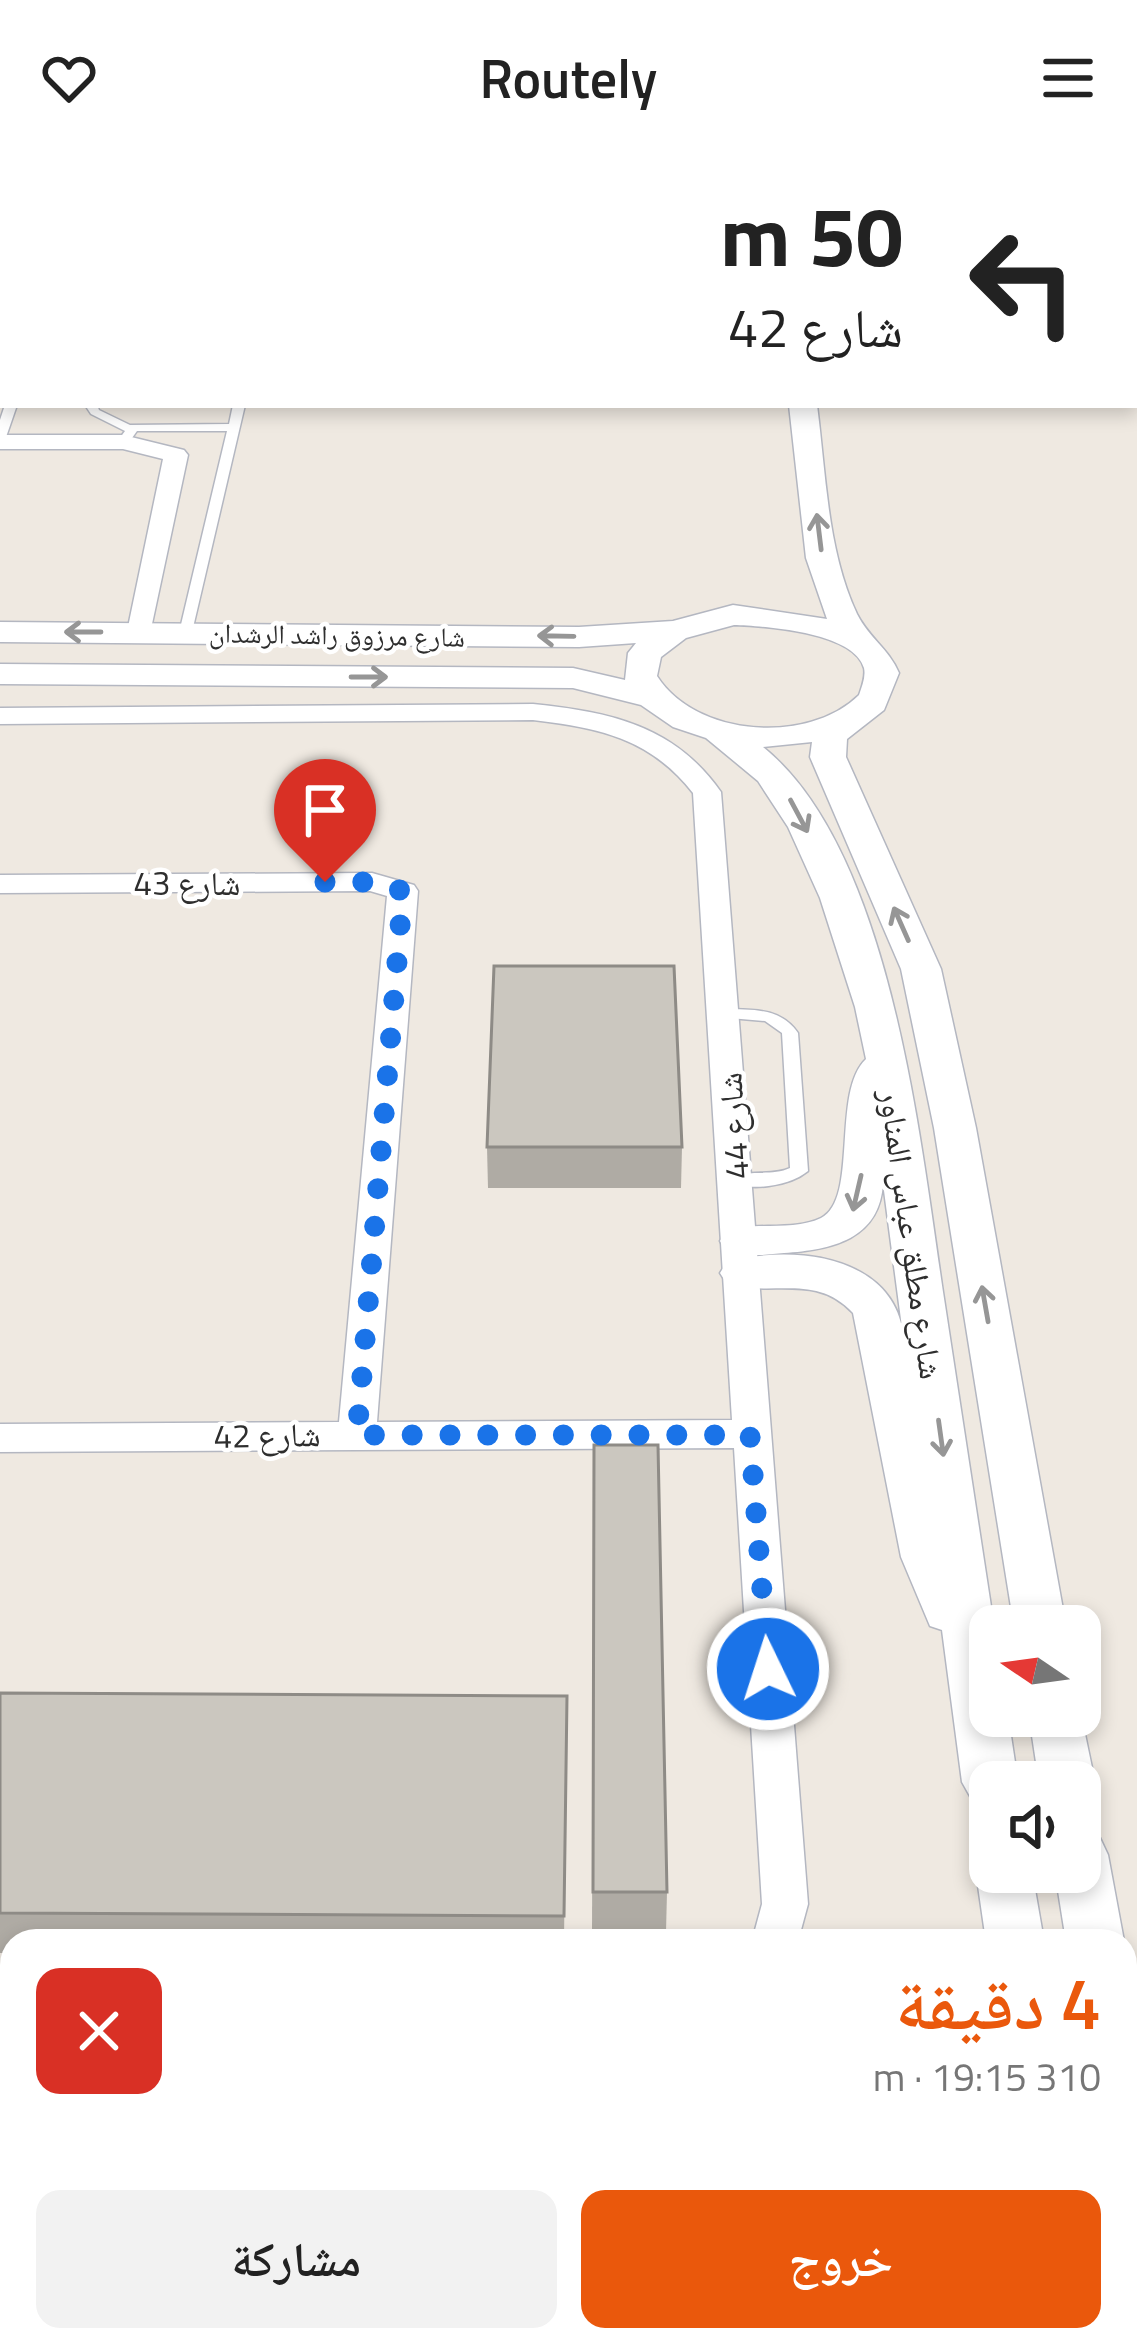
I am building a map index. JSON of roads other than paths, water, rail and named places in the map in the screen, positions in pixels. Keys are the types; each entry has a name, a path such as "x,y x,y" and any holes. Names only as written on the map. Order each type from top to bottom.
{"street":[{"path":"720,733 784,737 842,723 875,699 881,684 871,654 835,610 821,553 803,408"},
{"path":"4,424 126,436 176,454 140,632"},
{"name":"شارع مرزوق راشد الرشدان","path":"0,632 579,637 673,631 701,621 767,615 831,628 856,641"},
{"path":"648,697 639,679 640,661 652,644 673,631"},
{"name":"شارع مرزوق راشد الرشدان","path":"0,674 573,678 648,697 677,718 720,733"},
{"path":"202,676 238,699 251,716 274,688 292,676"},
{"name":"شارع 44","path":"0,716 533,712 595,718 646,735 686,761 707,792 785,1904 778,1929"},
{"name":"شارع مطلق عباس المناور","path":"842,723 826,747 828,757 921,969 955,1128 1036,1605"},
{"name":"شارع مطلق عباس المناور","path":"720,733 772,774 791,801 862,959 884,1037 969,1639"},
{"name":"شارع 43","path":"0,884 372,882 403,891 357,1435"},
{"path":"742,1257 823,1236 847,1223 860,1201 864,1136 884,1037"},
{"path":"742,1257 828,1273 857,1286 875,1308 926,1557 969,1666"},
{"name":"شارع 42","path":"0,1438 750,1435"},
{"path":"1007,1893 1013,1929"},
{"path":"1087,1893 1093,1929"}],"lane":[{"path":"93,408 126,436 234,428"},
{"path":"186,633 238,408"},
{"path":"724,1014 779,1019 788,1028 792,1055 799,1171 784,1178 737,1180"}]}
